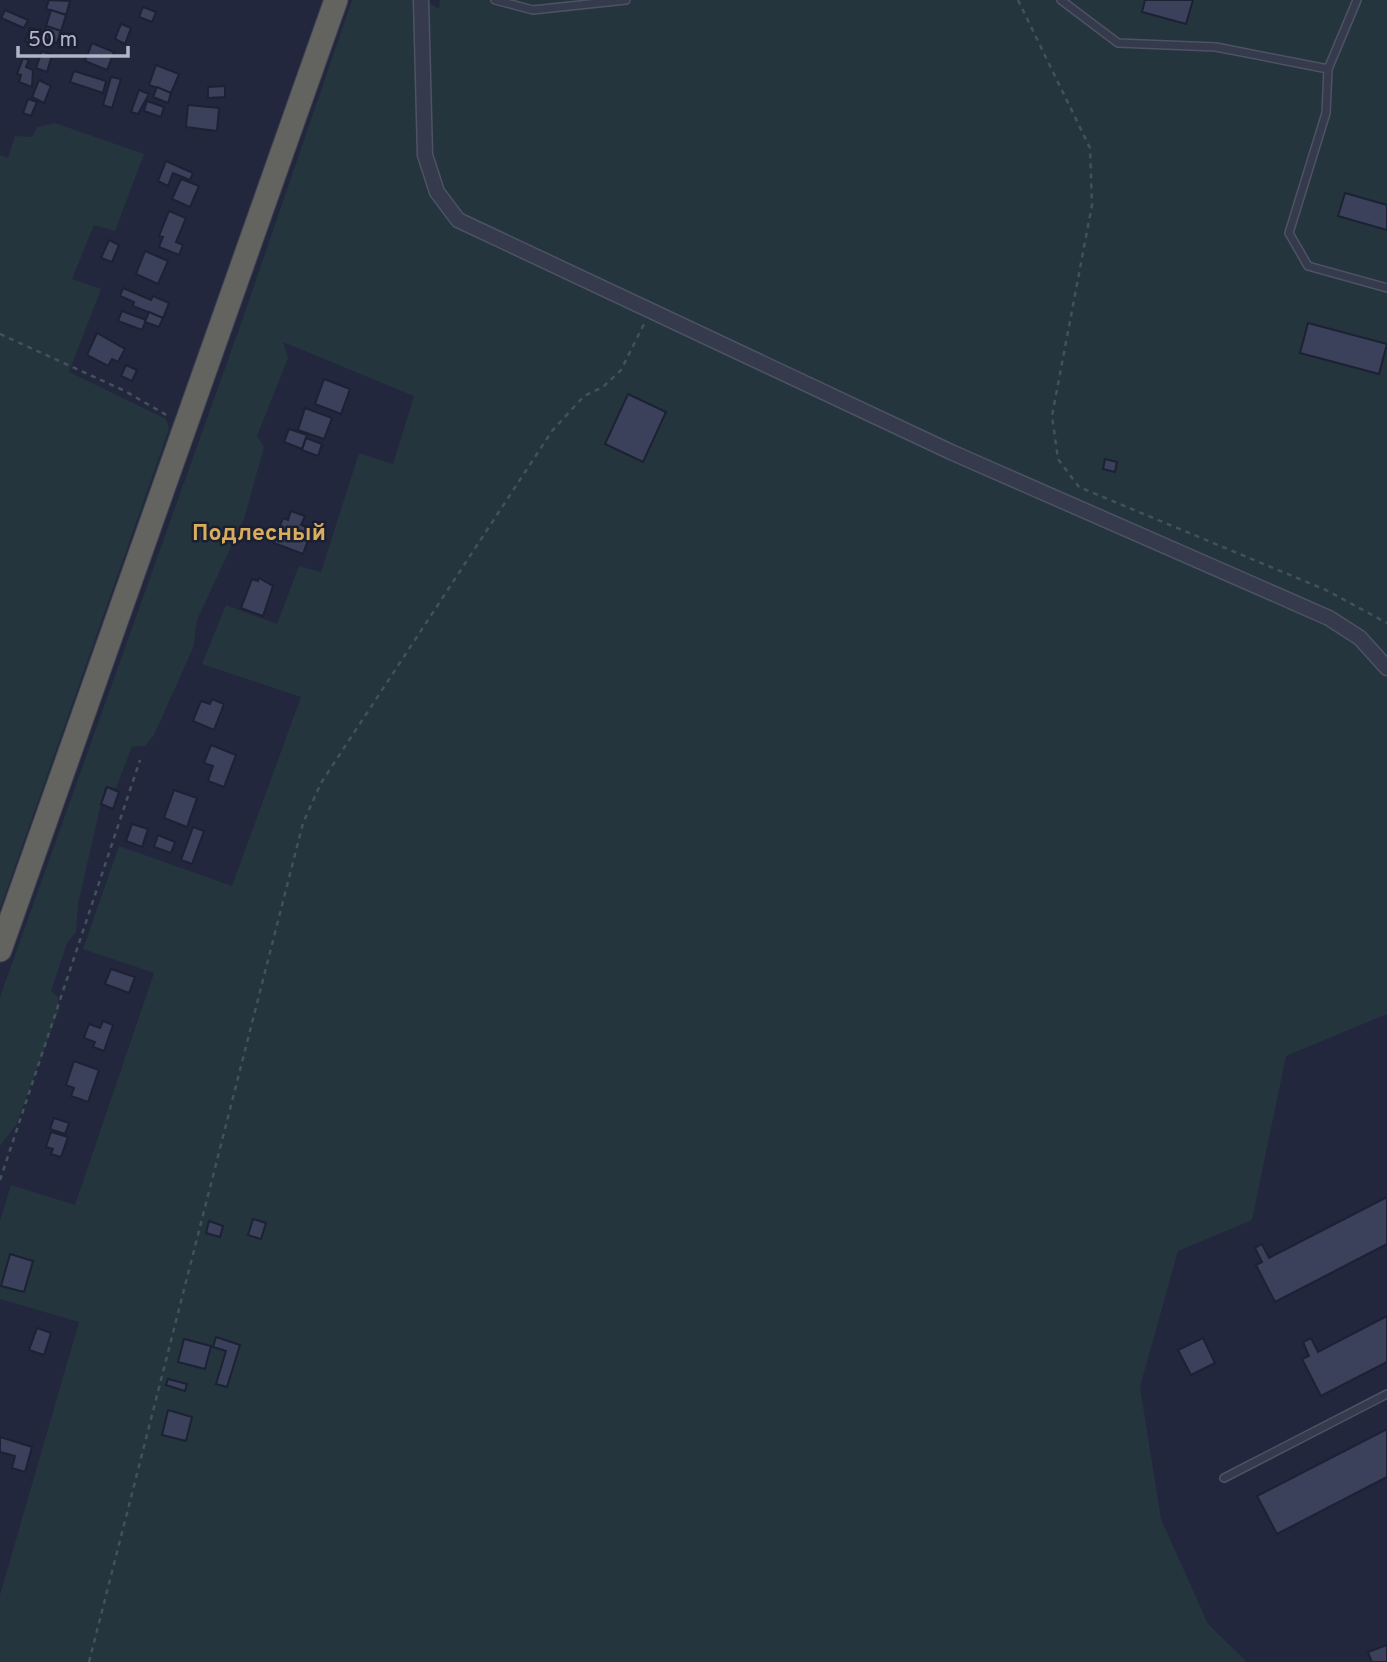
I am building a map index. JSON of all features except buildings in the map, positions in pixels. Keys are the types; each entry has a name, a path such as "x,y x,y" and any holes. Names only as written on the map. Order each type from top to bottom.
{"highway":[{"path":"0,950 336,0"}],"street":[{"path":"421,0 425,155 437,192 458,220 951,452 1329,618 1360,638 1387,668"}],"lane":[{"path":"495,0 533,10 626,0"},
{"path":"1061,0 1118,43 1216,47 1328,69"},
{"path":"1357,0 1328,69 1326,113 1289,233 1308,266 1387,288"},
{"path":"1224,1478 1387,1394"}],"path":[{"path":"1018,0 1090,148 1092,205 1052,416 1058,459 1079,486 1326,590 1387,623"},
{"path":"89,1662 303,823 321,783 552,431 584,396 603,387 621,370 650,311"},
{"path":"0,334 125,391 186,426"},
{"path":"0,1180 140,760"}],"shaded area":[{"path":"352,0 425,0 439,9 440,0 1387,0 1387,1014 1286,1056 1252,1220 1178,1251 1140,1387 1161,1519 1208,1624 1247,1662 0,1662 0,1595 79,1322 0,1299 0,1221 11,1185 75,1205 154,973 83,949 119,846 232,886 301,697 202,664 226,605 277,624 299,566 321,572 359,453 393,464 414,396 283,342 288,358 257,436 264,447 244,519 197,620 193,648 154,735 145,746 132,747 116,788 105,786 78,904 76,932 67,943 51,991 58,997 59,1010 16,1125 0,1146 0,997 244,315"},
{"path":"55,123 144,154 115,231 94,225 72,279 101,289 69,372 166,419 169,429 0,909 0,155 8,158 15,136 32,137 37,127"}],"district":[{"name":"Подлесный","path":"259,534"}]}
